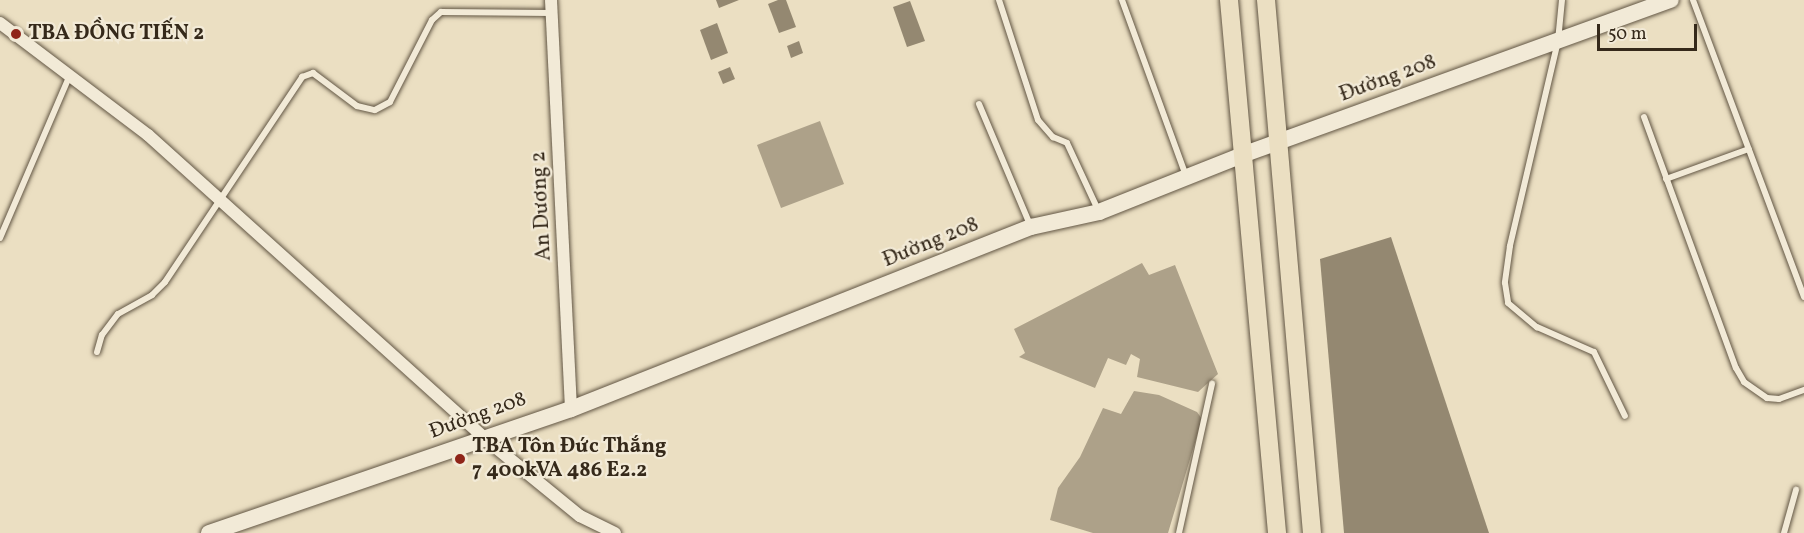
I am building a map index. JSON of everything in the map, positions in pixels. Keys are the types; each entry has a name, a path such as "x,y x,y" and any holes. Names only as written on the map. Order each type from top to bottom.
{"main road":[{"path":"1229,0 1277,533"},
{"path":"1266,0 1312,533"}],"street":[{"name":"Đường 208","path":"214,532 483,437 571,409 1031,226 1099,212 1242,156 1671,0"},
{"name":"An Dương 2","path":"552,6 571,409"},
{"path":"0,23 148,135 483,437 580,516 615,533"}],"lane":[{"path":"999,0 1038,120 1053,137 1067,143 1099,212"},
{"path":"1122,0 1187,179"},
{"path":"1562,0 1558,41 1510,246 1505,283 1508,303 1537,327 1594,352 1625,416"},
{"path":"1693,0 1804,297"},
{"path":"97,352 102,335 118,314 152,295 165,282 217,198 305,75 319,76 357,106 375,110 390,102 432,20 441,12 552,6"},
{"path":"0,238 70,75"},
{"path":"979,104 1031,226"},
{"path":"1644,117 1744,382 1767,398 1779,399 1804,390"},
{"path":"1666,179 1749,149"},
{"path":"1179,533 1212,384"},
{"path":"1784,533 1796,490"}],"shaded area":[{"path":"820,121 844,184 781,208 757,145"},
{"path":"1142,263 1149,275 1175,265 1218,374 1198,392 1137,377 1140,359 1131,354 1126,365 1108,358 1095,388 1019,357 1025,353 1014,329"},
{"path":"1134,391 1159,395 1197,412 1202,419 1168,533 1093,533 1050,520 1058,488 1080,457 1103,408 1121,414"}],"building":[{"path":"716,0 739,0 719,8"},
{"path":"786,0 796,27 779,33 768,4"},
{"path":"910,1 925,41 907,47 893,7"},
{"path":"717,23 728,53 711,60 700,30"},
{"path":"799,41 803,53 791,58 787,46"},
{"path":"730,67 735,79 723,84 718,72"},
{"path":"1391,237 1489,533 1344,533 1320,259"}],"place":[{"name":"TBA ĐỒNG TIẾN 2","path":"16,34"},
{"name":"TBA Tôn Đức Thắng 7 400kVA 486 E2.2","path":"460,459"}]}
